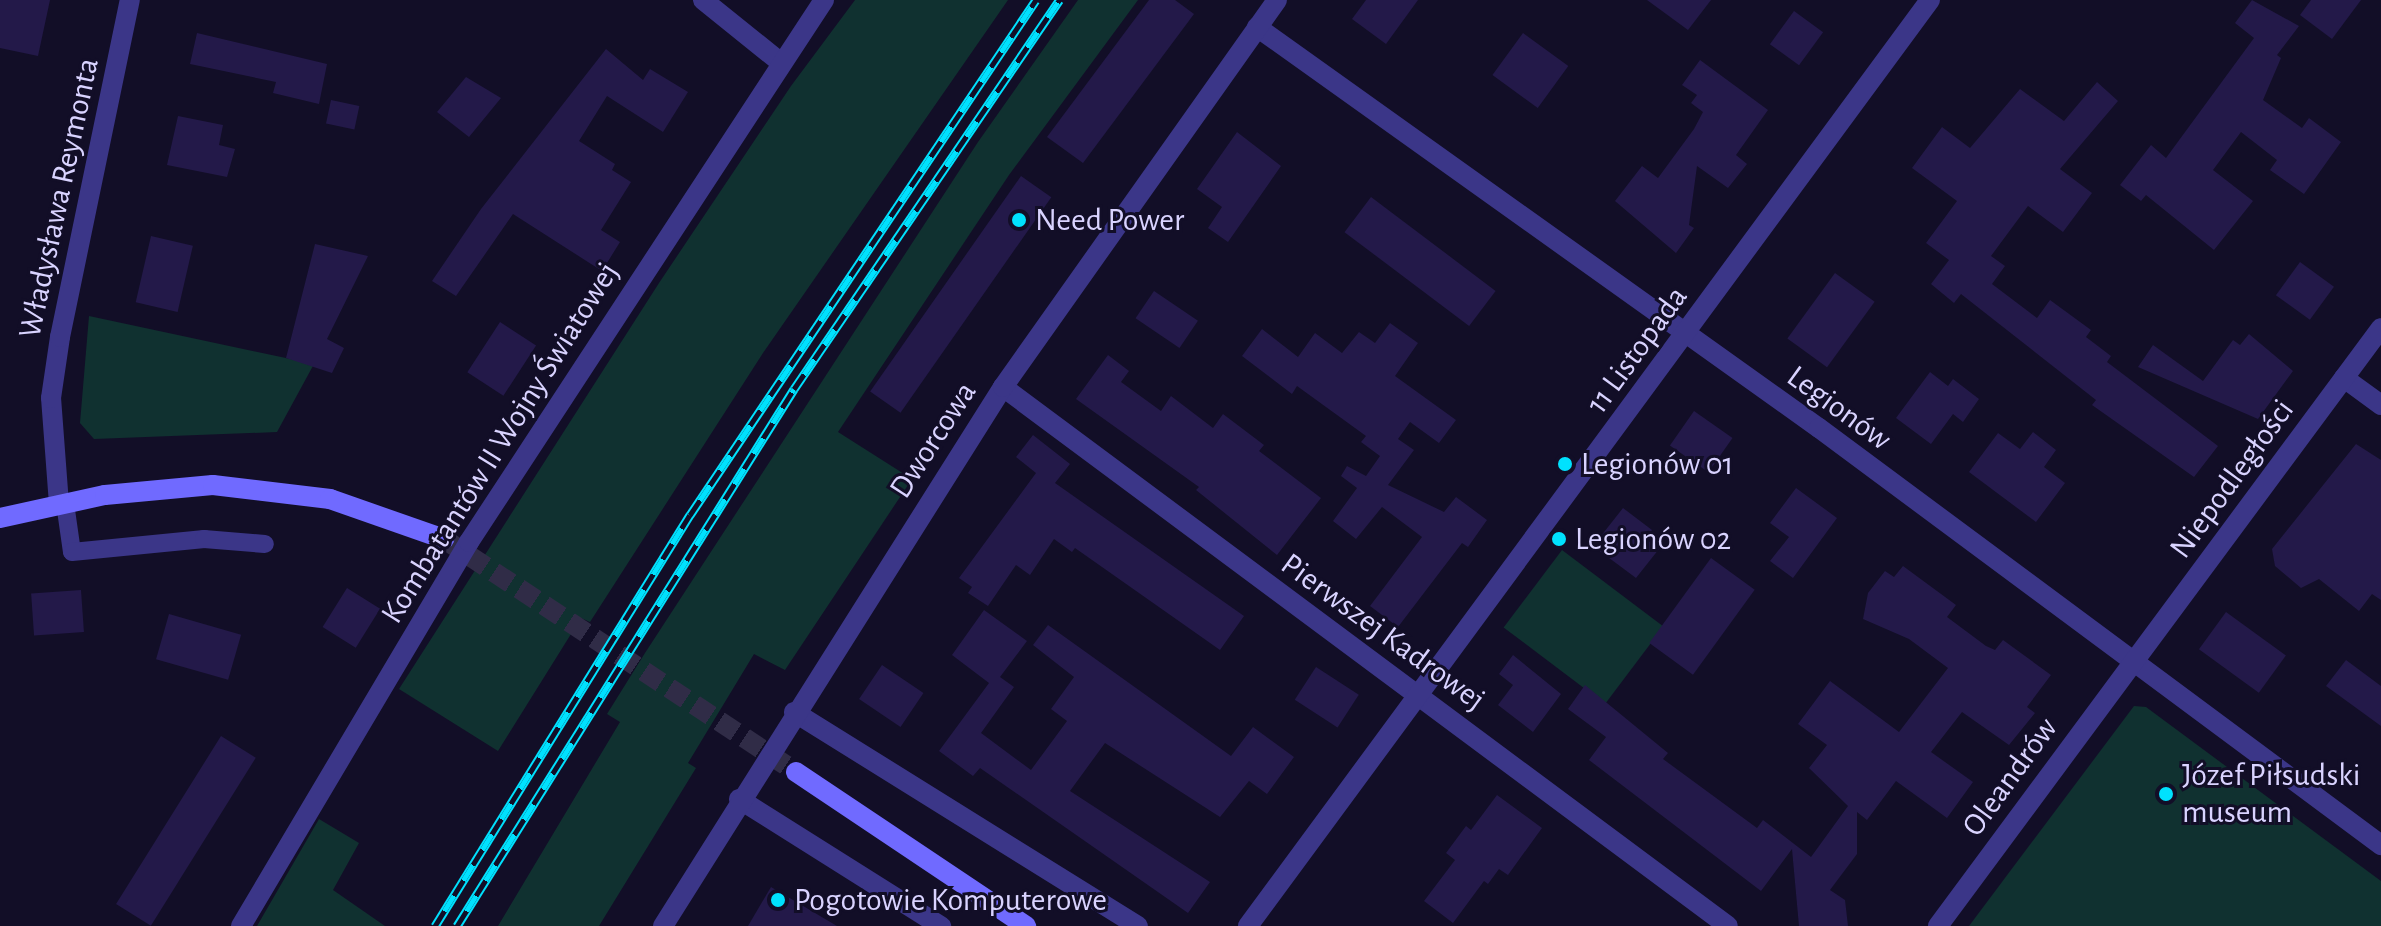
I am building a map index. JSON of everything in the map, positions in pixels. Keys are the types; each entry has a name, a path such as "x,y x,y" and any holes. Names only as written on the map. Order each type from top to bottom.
{"main road":[{"path":"0,518 151,488 271,489 391,516 444,539"},
{"path":"796,772 1026,926"}],"street":[{"name":"Władysława Reymonta","path":"62,504 53,383 130,0"},
{"path":"703,0 779,61"},
{"name":"Kombatantów II Wojny Światowej","path":"241,926 469,542 779,61 824,0"},
{"name":"Dworcowa","path":"663,926 739,799 1003,387 1277,0"},
{"name":"11 Listopada","path":"1248,926 1685,337 1930,0"},
{"name":"Legionów","path":"1257,27 1685,337 1819,428 2132,664 2381,845"},
{"name":"Niepodległości","path":"2132,664 2381,328"},
{"path":"2344,378 2381,405"},
{"name":"Pierwszej Kadrowej","path":"1003,387 1728,926"},
{"name":"Oleandrów","path":"1938,926 2132,664"},
{"path":"794,712 1138,926"},
{"path":"739,799 941,926"}],"lane":[{"path":"62,504 72,552 204,539 265,544"}],"green space":[{"path":"855,0 1008,0 763,353 590,622 581,618 498,751 399,689 659,283 791,86"},
{"path":"1078,0 1138,0 1009,175 838,432 912,479 785,670 754,654 688,763 696,768 599,926 498,926 620,722 607,714 645,653 978,142"},
{"path":"89,316 314,364 277,432 94,439 80,423"},
{"path":"1562,550 1663,626 1605,704 1504,627"},
{"name":"Józef Piłsudski museum","path":"2134,706 2146,707 2381,881 2381,926 1969,926"},
{"path":"319,819 359,843 333,890 385,926 257,926"}],"building":[{"path":"0,0 50,0 38,56 0,48"},
{"path":"1149,0 1175,0 1194,14 1083,163 1047,137"},
{"path":"1366,0 1418,0 1386,44 1352,19"},
{"path":"1647,0 1711,0 1688,30"},
{"path":"2252,0 2299,26 2277,55 2281,58 2263,100 2302,128 2309,118 2341,142 2304,194 2270,170 2277,160 2241,132 2213,170 2253,201 2214,250 2146,195 2141,201 2120,185 2151,145 2166,158 2254,38 2235,23"},
{"path":"2311,0 2361,0 2332,39 2300,15"},
{"path":"1794,11 1823,32 1799,65 1770,44"},
{"path":"197,33 327,64 319,104 273,93 276,82 190,64"},
{"path":"1523,33 1568,66 1538,108 1492,75"},
{"path":"606,49 643,80 650,69 688,92 663,132 607,96 579,141 615,164 612,170 631,182 601,230 620,242 602,271 513,214 456,296 432,281 481,209"},
{"path":"1700,60 1768,110 1736,155 1747,164 1728,188 1697,166 1689,225 1694,228 1676,253 1615,201 1642,166 1658,178 1694,129 1703,112 1691,103 1697,95 1682,85"},
{"path":"466,77 501,98 469,137 437,112"},
{"path":"2097,82 2118,101 2060,169 2092,193 2063,232 2028,206 1991,256 2005,266 1992,284 2037,318 2050,300 2091,330 2086,337 2111,356 2107,362 2218,446 2194,477 2092,405 2096,400 1961,294 1954,303 1931,284 1949,260 1926,243 1957,201 1912,168 1942,127 1970,148 2020,89 2064,121"},
{"path":"331,100 359,106 354,130 326,123"},
{"path":"178,116 223,125 219,145 235,149 227,177 167,165"},
{"path":"1237,132 1281,166 1228,242 1208,228 1222,207 1197,189"},
{"path":"1021,176 1051,197 900,413 870,391"},
{"path":"1371,197 1496,291 1469,326 1345,232"},
{"path":"151,236 193,246 178,312 136,302"},
{"path":"315,244 368,256 327,339 344,348 332,373 286,358"},
{"path":"2300,262 2334,287 2310,320 2276,295"},
{"path":"1835,273 1875,302 1827,367 1787,339"},
{"path":"1154,291 1198,321 1179,348 1136,318"},
{"path":"500,322 536,345 503,396 467,372"},
{"path":"1390,323 1418,343 1395,376 1456,420 1439,443 1410,422 1398,439 1414,450 1388,485 1444,512 1456,497 1487,520 1468,547 1462,543 1398,627 1370,606 1422,537 1382,507 1356,539 1333,521 1357,488 1341,476 1347,466 1366,476 1380,456 1361,442 1366,436 1297,386 1292,394 1242,356 1262,329 1298,357 1315,333 1342,353 1359,332 1375,343"},
{"path":"2249,334 2293,371 2258,419 2138,367 2153,345 2203,381 2233,340 2240,345"},
{"path":"1108,355 1129,371 1121,382 1161,411 1171,396 1213,428 1223,414 1264,445 1259,451 1321,498 1277,555 1196,490 1199,487 1076,399"},
{"path":"1930,372 1948,386 1953,379 1979,399 1963,422 1953,414 1931,444 1896,418"},
{"path":"1694,411 1733,438 1708,472 1670,445"},
{"path":"2033,432 2056,450 2044,467 2065,483 2036,522 1969,472 1998,433 2020,449"},
{"path":"1033,435 1070,464 1055,483 1244,616 1220,650 1075,548 1072,552 1054,539 1030,575 1016,565 988,606 968,593 972,587 959,578 1036,473 1016,457"},
{"path":"2356,444 2381,460 2381,600 2372,594 2359,611 2319,579 2301,588 2275,566 2272,549"},
{"path":"1796,488 1837,518 1793,578 1770,561 1789,537 1770,523"},
{"path":"1623,508 1652,530 1646,539 1659,549 1636,578 1593,546"},
{"path":"1711,558 1755,590 1693,675 1649,643"},
{"path":"1903,566 1956,605 1947,617 1986,646 1995,650 2003,640 2051,675 2027,707 2035,713 2009,745 1962,712 1931,752 1973,782 1947,818 1896,781 1867,820 1857,812 1857,854 1830,890 1845,900 1848,926 1799,926 1792,849 1761,891 1589,760 1606,737 1568,709 1585,685 1668,753 1663,759 1757,828 1763,820 1811,857 1848,806 1809,768 1827,745 1798,724 1830,681 1899,732 1948,668 1909,639 1863,619 1868,593 1885,571 1894,577"},
{"path":"347,588 380,609 356,648 323,627"},
{"path":"81,590 84,632 34,635 31,593"},
{"path":"984,610 1027,641 1000,677 1014,687 981,733 1031,770 1067,721 1051,709 1074,677 1033,645 1048,625 1231,756 1253,727 1294,757 1267,794 1249,781 1220,817 1105,743 1070,791 1210,882 1188,913 980,768 973,776 939,751 989,683 952,655"},
{"path":"2226,612 2286,655 2259,693 2199,649"},
{"path":"169,614 241,635 228,680 156,659"},
{"path":"1513,655 1561,694 1533,732 1498,705 1513,685 1499,674"},
{"path":"2346,660 2381,686 2381,726 2326,686"},
{"path":"882,665 923,693 901,727 859,699"},
{"path":"1316,667 1359,695 1338,727 1295,700"},
{"path":"221,736 256,758 151,926 116,904"},
{"path":"1497,795 1542,828 1508,875 1499,869 1488,884 1484,881 1453,923 1424,901 1455,860 1446,853 1466,826 1471,830"},
{"name":"Pogotowie Komputerowe","path":"771,887 837,926 748,926"}],"tunnel":[{"path":"444,539 796,772"}],"railway":[{"path":"435,926 690,515 1036,0"},
{"path":"457,926 794,389 1059,0"}],"place":[{"name":"Need Power","path":"1019,220"},
{"name":"Legionów 01","path":"1565,464"},
{"name":"Legionów 02","path":"1559,539"},
{"name":"Józef Piłsudski museum","path":"2166,794"},
{"name":"Pogotowie Komputerowe","path":"778,900"}]}
